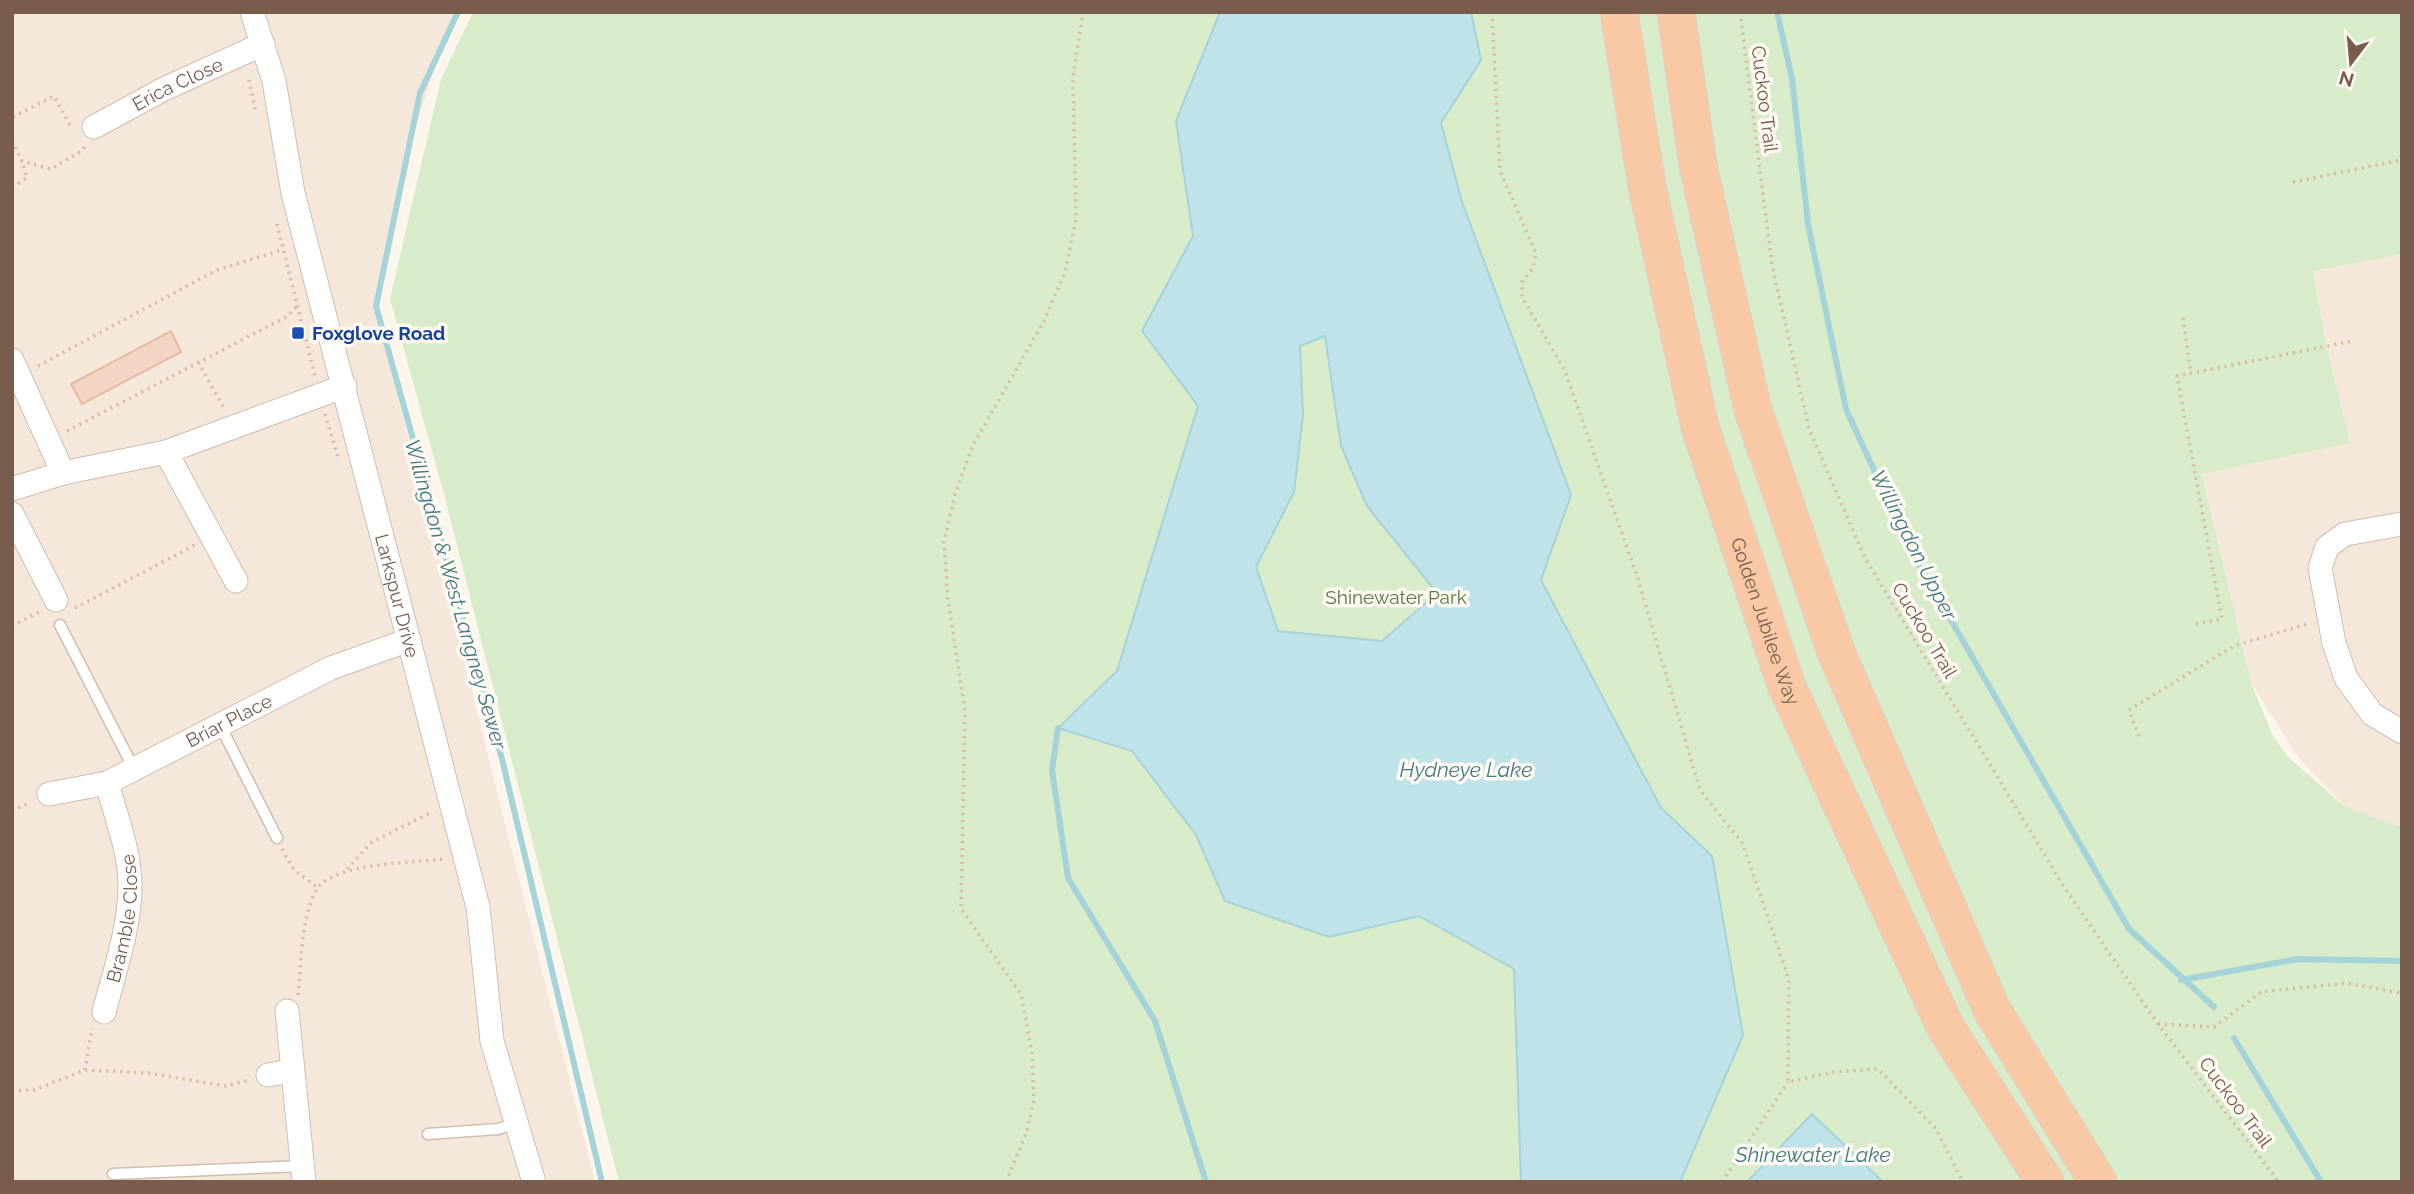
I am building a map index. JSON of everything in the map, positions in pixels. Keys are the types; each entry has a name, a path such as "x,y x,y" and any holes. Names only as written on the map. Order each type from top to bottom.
{"highway":[{"name":"Golden Jubilee Way","path":"1619,12 1647,186 1700,427 1787,687 1946,1028 2045,1182"},
{"path":"1676,12 1698,165 1753,410 1836,652 1992,1010 2098,1182"}],"street":[{"name":"Larkspur Drive","path":"251,12 274,81 293,193 478,907 492,1041 534,1182"},
{"name":"Erica Close","path":"94,127 164,89 263,44"},
{"path":"16,368 63,473"},
{"path":"12,489 63,473 166,452 345,386"},
{"path":"166,452 236,581"},
{"path":"12,514 57,614"},
{"path":"2402,524 2345,534 2327,547 2320,568 2329,617 2346,678 2372,714 2402,732"},
{"name":"Briar Place","path":"49,794 107,783 331,668 409,639"},
{"name":"Bramble Close","path":"104,1012 127,919 130,888 127,854 107,783"},
{"path":"287,1012 303,1174"},
{"path":"268,1075 291,1071"}],"lane":[{"path":"57,614 134,769"},
{"path":"219,725 277,838"},
{"path":"428,1134 499,1129 516,1123"},
{"path":"113,1174 303,1174"}],"path":[{"path":"1006,1182 1027,1132 1034,1100 1032,1054 1021,994 961,909 965,711 948,599 944,542 972,447 1044,321 1065,272 1076,220 1073,77 1083,12"},
{"path":"1492,12 1500,171 1536,253 1533,268 1522,282 1522,297 1565,372 1638,579 1700,790 1742,844 1789,980 1788,1082 1722,1182"},
{"name":"Cuckoo Trail","path":"1740,12 1772,265 1809,429 1865,558 2064,887 2158,1024 2279,1182"},
{"path":"12,117 54,96 83,150"},
{"path":"22,161 51,169 83,150 94,127"},
{"path":"12,141 27,178 12,187"},
{"path":"2294,182 2402,160"},
{"path":"16,368 217,270 282,250"},
{"path":"48,441 286,317 298,305"},
{"path":"2183,318 2191,373"},
{"path":"2196,624 2222,619 2177,376 2353,341"},
{"path":"198,362 234,427"},
{"path":"12,626 44,610 50,622 57,614 213,536"},
{"path":"2139,736 2129,710 2234,646 2329,617"},
{"path":"287,1012 298,997 308,912 318,888 346,870 372,842 440,808"},
{"path":"277,838 294,870 318,888"},
{"path":"346,870 452,858"},
{"path":"2158,1024 2214,1027 2261,992 2346,983 2402,993"},
{"path":"85,1070 92,1027 104,1012"},
{"path":"1788,1082 1834,1072 1878,1069 1936,1129 1963,1182"},
{"path":"12,1091 34,1090 85,1070 148,1073 226,1086 268,1075"}],"shaded area":[{"path":"12,12 458,12 443,44 400,173 376,308 595,1182 12,1182"},
{"path":"2402,12 2402,827 2344,806 2298,757 2251,683 2202,473 2350,443 2326,344 2313,271"}],"green space":[{"name":"Shinewater Park","path":"473,12 2402,12 2402,254 2313,271 2326,344 2350,443 2202,474 2251,683 2274,738 2289,758 2344,806 2402,827 2402,1182 619,1182 445,498 390,299 441,79"}],"water":[{"name":"Hydneye Lake","path":"1220,12 1471,12 1481,60 1441,123 1462,202 1571,495 1541,580 1661,808 1712,856 1743,1035 1680,1182 1521,1182 1514,969 1419,916 1329,937 1225,901 1196,835 1132,751 1058,728 1117,671 1198,406 1142,331 1193,236 1176,121","holes":["1325,336 1341,446 1367,506 1437,593 1382,641 1278,631 1256,567 1294,492 1303,415 1300,346"]},
{"name":"Shinewater Lake","path":"1812,1114 1883,1182 1747,1182"}],"building":[{"path":"171,331 181,352 82,404 71,384"}],"waterway":[{"name":"Willingdon & West Langney Sewer","path":"458,12 420,93 376,306 502,759 602,1182"},
{"name":"Willingdon Upper","path":"1777,12 1792,78 1808,224 1846,409 1910,549 2129,929 2214,1007"},
{"path":"1058,728 1052,770 1068,878 1155,1021 1206,1182"},
{"path":"2181,980 2298,959 2402,961"},
{"name":"Willingdon Upper","path":"2234,1038 2321,1182"}],"place":[{"name":"Foxglove Road","path":"298,333"}]}
